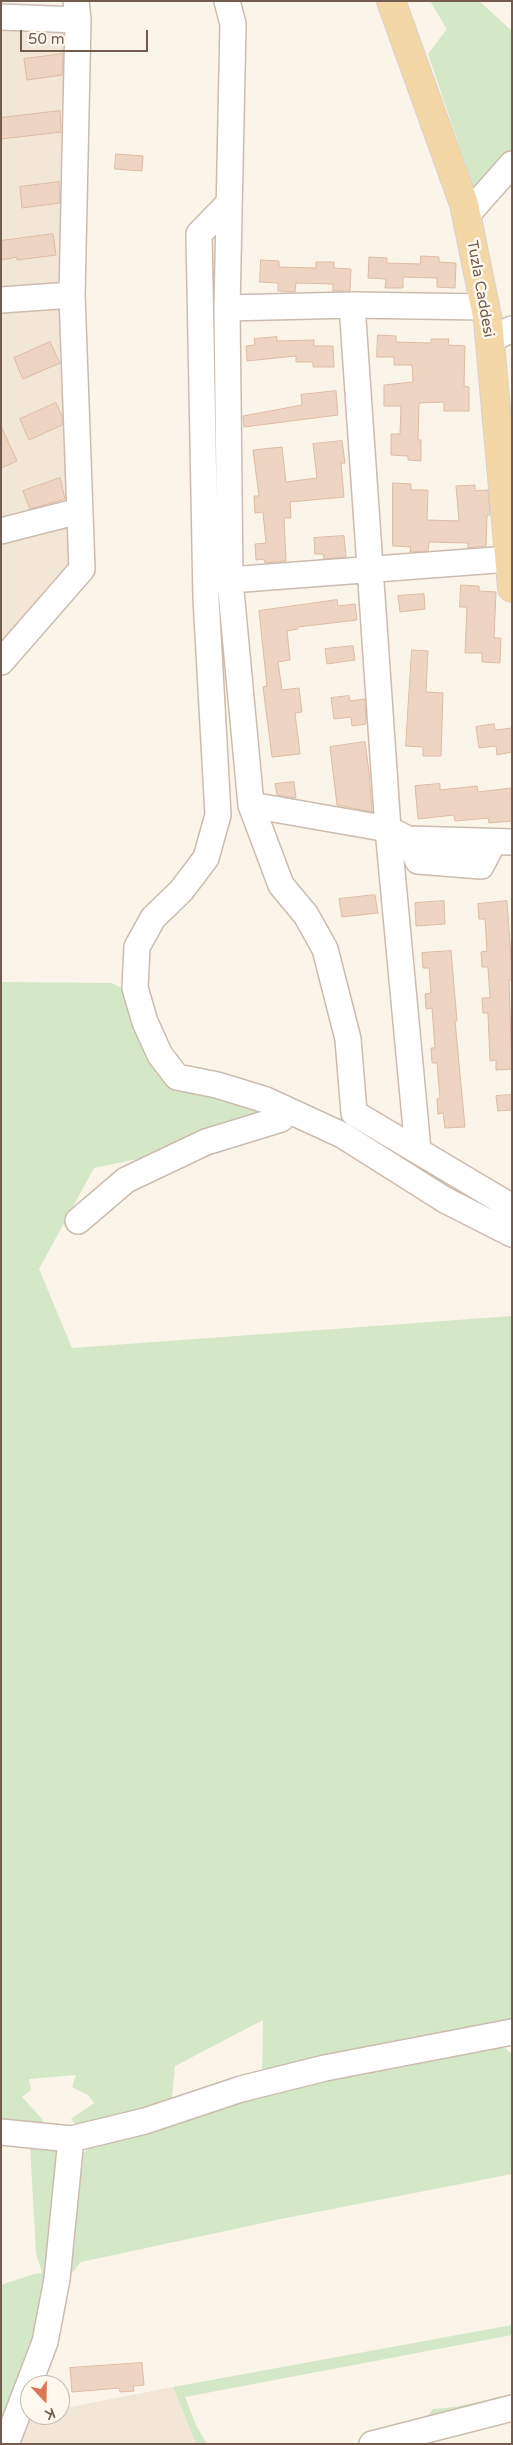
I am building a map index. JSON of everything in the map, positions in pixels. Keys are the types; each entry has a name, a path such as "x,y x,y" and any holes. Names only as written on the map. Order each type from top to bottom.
{"main road":[{"name":"Tuzla Caddesi","path":"391,1 466,216 485,307 501,334 509,559 512,588"}],"street":[{"path":"227,1 233,24 227,308 230,580 251,805 281,885 306,915 326,950 348,1039 354,1113 512,1207"},
{"path":"1,17 77,11 72,295 82,569 1,662"},
{"path":"466,216 512,164"},
{"path":"229,203 199,234 206,598 218,815 206,858 181,891 153,918 137,947 135,988 145,1022 160,1055 177,1077 217,1085 266,1100 342,1134 445,1200 512,1234"},
{"path":"1,300 72,295"},
{"path":"227,308 352,305 485,307"},
{"path":"352,305 371,568 398,834 418,1150"},
{"path":"1,531 79,511"},
{"path":"230,580 509,559"},
{"path":"251,805 398,834 502,842"},
{"path":"78,1221 126,1180 206,1142 281,1119 288,1110"},
{"path":"1,2132 71,2139 145,2121 241,2089 325,2068 512,2032"},
{"path":"6,2444 45,2342 57,2279 71,2139"},
{"path":"372,2444 512,2408"}],"shaded area":[{"path":"1,5 88,8 83,293 92,571 1,678"},
{"path":"173,2387 196,2444 13,2444 24,2425 70,2425 70,2407"}],"green space":[{"path":"430,1 479,1 512,31 512,155 476,195 428,54 447,29"},
{"path":"1,982 111,983 130,991 180,1076 273,1109 147,1157 94,1168 39,1269 72,1348 512,1316 512,2023 262,2076 263,2020 175,2066 171,2107 81,2130 71,2119 94,2103 88,2095 72,2087 76,2075 29,2079 31,2090 22,2097 43,2120 45,2130 1,2125"},
{"path":"494,2043 504,2047 512,2054 512,2174 286,2218 81,2262 60,2288 79,2156 94,2144 224,2102"},
{"path":"1,2142 66,2149 49,2291 23,2375 20,2375 20,2383 1,2444 1,2285 42,2273 36,2253 30,2146 1,2146"},
{"path":"512,2325 512,2335 185,2397 197,2427 207,2444 196,2444 173,2387"},
{"path":"512,2394 512,2403 425,2419 433,2409 455,2407"}],"building":[{"path":"63,54 62,75 27,80 24,59"},
{"path":"60,111 61,132 1,139 1,118"},
{"path":"116,154 143,156 142,171 115,169"},
{"path":"59,182 60,203 22,208 20,187"},
{"path":"53,234 56,255 17,260 17,257 1,260 1,241"},
{"path":"421,256 439,257 439,262 456,263 455,288 437,287 437,278 403,277 403,288 385,288 386,279 368,278 369,257 387,258 387,263 420,264"},
{"path":"261,260 279,261 279,267 316,268 316,262 334,262 334,268 351,269 350,291 333,291 333,284 296,283 295,292 278,291 278,283 260,282"},
{"path":"378,335 396,336 396,342 431,343 431,339 449,339 448,345 465,346 464,386 469,387 469,411 444,411 444,402 419,403 418,440 421,440 421,461 408,460 408,456 391,455 391,434 400,434 401,406 384,406 384,385 413,382 412,365 394,365 394,357 377,357"},
{"path":"277,337 277,341 314,340 314,346 333,346 334,367 313,367 313,362 296,362 296,356 247,361 246,346 255,345 254,339"},
{"path":"50,342 60,363 23,379 14,358"},
{"path":"336,391 338,415 244,427 243,416 302,405 301,395"},
{"path":"56,403 62,416 62,425 29,440 20,419"},
{"path":"1,426 17,461 1,468"},
{"path":"342,441 345,463 341,463 344,497 290,502 291,518 284,518 286,561 265,563 264,559 256,560 255,544 266,543 263,512 255,513 254,496 259,496 253,450 282,447 286,482 317,478 313,444"},
{"path":"60,478 65,499 30,509 23,491"},
{"path":"393,483 411,484 411,490 428,490 427,520 459,521 456,486 475,485 475,491 488,490 490,515 487,515 486,546 468,548 468,543 429,542 428,551 410,552 411,547 393,546"},
{"path":"344,536 346,557 324,559 323,554 315,554 314,538"},
{"path":"461,585 479,586 479,591 496,592 494,638 501,638 500,663 482,662 482,653 465,653 467,607 460,607"},
{"path":"424,594 425,609 400,612 398,596"},
{"path":"337,600 338,606 355,604 357,620 298,627 298,629 287,631 290,660 278,662 282,690 299,688 302,712 295,713 300,754 272,757 263,687 267,686 259,611"},
{"path":"353,646 355,660 327,664 325,649"},
{"path":"412,650 428,651 426,692 443,693 441,756 423,756 423,747 406,746"},
{"path":"349,696 350,701 365,699 366,724 352,726 351,717 334,719 331,698"},
{"path":"494,724 495,730 512,728 512,752 497,755 496,746 479,748 476,727"},
{"path":"365,742 372,812 337,805 330,747"},
{"path":"294,782 296,798 277,795 275,784"},
{"path":"440,784 440,790 477,786 478,792 511,788 512,821 489,823 488,818 455,821 454,815 418,819 415,786"},
{"path":"375,895 378,913 342,917 339,899"},
{"path":"444,901 445,924 416,926 415,903"},
{"path":"507,901 512,972 512,980 509,980 512,1069 496,1070 496,1060 490,1061 488,1013 483,1013 482,998 490,998 488,967 482,967 481,952 487,951 485,919 479,919 478,904"},
{"path":"451,951 457,1021 455,1021 465,1127 445,1128 443,1113 438,1114 437,1099 440,1098 437,1063 432,1063 431,1048 435,1048 432,1008 426,1009 425,994 431,993 429,968 423,968 422,953"},
{"path":"512,1095 512,1110 498,1111 496,1096"},
{"path":"142,2363 144,2385 133,2386 134,2391 120,2392 119,2388 72,2392 70,2368"}]}
